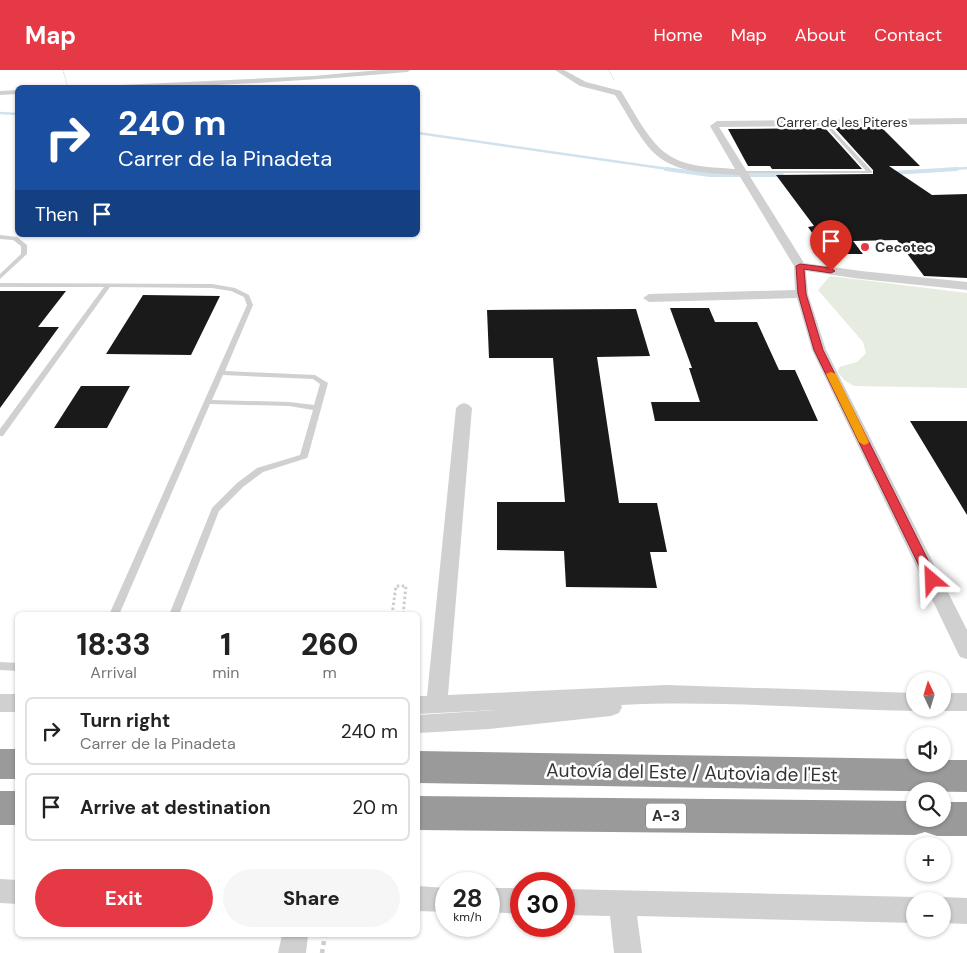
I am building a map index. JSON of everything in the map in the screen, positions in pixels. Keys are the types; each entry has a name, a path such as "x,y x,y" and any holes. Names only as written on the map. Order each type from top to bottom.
{"highway":[{"path":"0,764 15,764"},
{"name":"Autovía del Este / Autovia de l'Est","path":"420,768 967,776"},
{"path":"0,808 15,808"},
{"name":"A-3","path":"420,813 906,818"},
{"path":"951,819 967,819"}],"street":[{"path":"163,85 313,78 407,70"},
{"path":"559,70 583,84 618,93 662,156 678,164 691,167 743,172 800,266 802,294 819,350 967,651"},
{"path":"0,93 15,92"},
{"name":"Carrer de les Piteres","path":"743,172 714,126 717,124 967,121"},
{"path":"800,266 967,286"},
{"path":"649,298 802,294"},
{"path":"428,705 437,692 464,408"},
{"path":"428,705 666,694 906,702"},
{"path":"420,724 489,720 621,706 819,700"},
{"path":"0,702 15,703"},
{"path":"951,702 967,702"},
{"path":"0,891 15,892"},
{"path":"420,900 435,900"},
{"path":"575,902 906,910"},
{"path":"622,902 628,953"},
{"path":"951,910 967,911"},
{"path":"292,953 295,937"}],"lane":[{"path":"743,172 870,172 825,122"},
{"path":"0,237 15,238 24,245 24,254 0,277"},
{"path":"0,285 212,286 233,289 247,296 250,305 115,612"},
{"path":"0,434 108,286"},
{"path":"175,612 215,510 240,485 260,470 304,456 324,383 315,377 221,373"},
{"path":"208,402 290,404 318,408"},
{"path":"0,666 15,667"}],"path":[{"path":"63,70 67,85"},
{"path":"392,612 396,586 406,586 403,612"},
{"path":"322,953 325,937"}],"shaded area":[{"path":"830,276 967,293 967,388 854,386 844,380 838,372 839,367 857,362 866,353 863,342 818,290"}],"building":[{"path":"834,127 881,127 920,166 889,166 932,195 967,194 967,278 924,276 897,240 853,241 863,254 827,254 808,227 814,226 776,175 873,174 873,170"},
{"path":"825,128 862,169 772,169 770,166 748,166 728,129"},
{"path":"0,291 66,291 38,327 59,327 0,408"},
{"path":"143,295 220,296 191,355 106,354"},
{"path":"670,308 709,308 715,322 757,322 779,370 795,370 818,421 655,421 651,402 700,402 689,368 692,368"},
{"path":"636,309 650,356 597,357 619,503 657,503 667,552 650,552 657,588 566,587 564,551 497,550 497,502 565,502 553,358 489,358 487,310"},
{"path":"81,386 130,386 107,428 54,428"},
{"path":"910,421 967,421 967,515"}],"waterway":[{"path":"0,113 15,114"},
{"path":"420,133 675,170"},
{"path":"938,170 967,168"},
{"path":"666,169 710,175 782,175"},
{"path":"892,173 957,169"}],"slow traffic":[{"path":"831,374 864,442"}],"place":[{"name":"Cecotec","path":"865,247"}],"route":[{"path":"831,271 800,266 802,294 819,350 932,580"}]}
